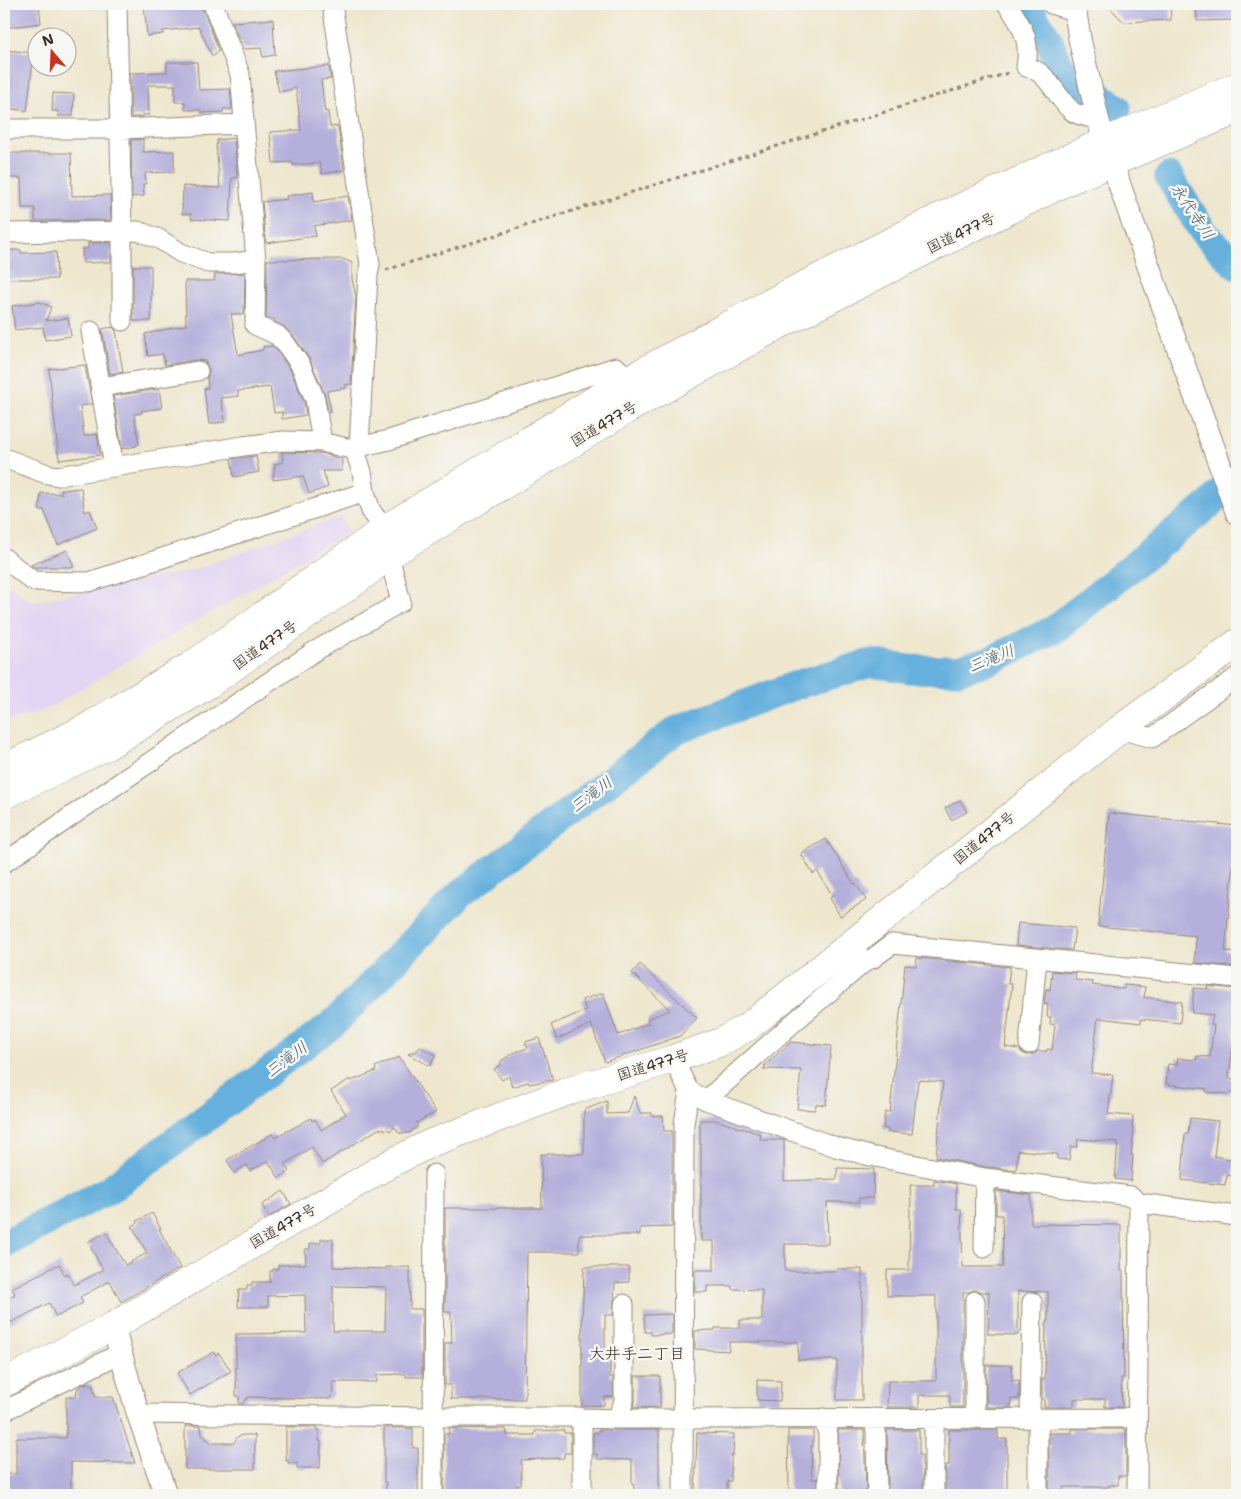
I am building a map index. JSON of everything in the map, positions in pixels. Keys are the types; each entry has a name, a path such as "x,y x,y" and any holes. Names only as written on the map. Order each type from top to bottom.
{"highway":[{"name":"国道477号","path":"4,768 84,729 192,665 387,542 629,379 781,297 1103,134 1237,86"},
{"name":"国道477号","path":"4,795 107,746 210,684 360,578 387,542 781,324 1072,179 1103,134 1237,110"},
{"name":"国道477号","path":"4,1383 113,1326 392,1162 431,1143 569,1091 721,1042 749,1026 1120,729 1237,643"}],"street":[{"path":"117,4 122,321"},
{"path":"213,4 240,74 256,260 254,325 277,335 286,344 301,366 315,399 322,442"},
{"path":"4,863 315,651 401,602 387,542 371,512 365,492 357,448 370,264 348,124 332,4"},
{"path":"1007,4 1020,23 1025,35 1028,59 1026,68 1040,72 1072,112 1103,134"},
{"path":"1051,4 1075,8 1085,61 1103,134 1237,513"},
{"path":"4,129 119,129 244,124"},
{"path":"4,233 138,231 159,239 181,253 208,263 234,263 256,260"},
{"path":"91,331 114,466"},
{"path":"4,458 46,474 58,476 283,441 322,442 357,448 390,440 616,367 629,379"},
{"path":"101,387 198,370"},
{"path":"4,558 33,581 89,582 365,492"},
{"path":"1120,729 1152,738 1237,677"},
{"path":"706,1100 867,960 872,959 892,944 1237,978"},
{"path":"1028,1044 1037,958"},
{"path":"673,1059 689,1091 684,1124 683,1495"},
{"path":"689,1091 706,1100 836,1147 870,1156 985,1178 1131,1196 1139,1203 1237,1216"},
{"path":"433,1495 434,1174"},
{"path":"984,1248 985,1178"},
{"path":"1137,1495 1139,1203"},
{"path":"973,1419 975,1406 975,1301"},
{"path":"1032,1302 1038,1431 1038,1495"},
{"path":"617,1418 624,1401 624,1304"},
{"path":"113,1326 138,1414 166,1495"},
{"path":"4,1411 121,1353"},
{"path":"138,1414 934,1419 1124,1418 1137,1416"},
{"path":"582,1418 582,1495"},
{"path":"823,1418 828,1434 828,1495"},
{"path":"874,1418 876,1432 876,1495"},
{"path":"934,1419 934,1495"}],"path":[{"path":"368,275 1026,68"}],"shaded area":[{"path":"342,516 348,532 45,710 4,723 4,582 32,602 193,570"},
{"path":"6,829 11,844 4,849 4,830"}],"building":[{"path":"4,4 39,4 41,23 4,28"},
{"path":"144,4 200,4 219,51 212,56 199,27 163,31 163,34 147,36"},
{"path":"1106,4 1170,4 1171,20 1124,22"},
{"path":"1196,4 1237,4 1237,20 1197,21"},
{"path":"273,19 275,55 263,57 261,48 243,49 232,22"},
{"path":"6,50 28,52 28,78 31,78 27,111 4,108"},
{"path":"167,62 197,62 199,90 230,89 232,109 223,109 223,112 201,113 201,110 185,110 185,102 175,102 175,85 148,85 149,115 131,117 130,73 167,72"},
{"path":"329,66 331,79 321,80 325,112 328,111 330,127 338,126 344,170 322,174 320,163 293,165 292,162 273,163 270,132 301,130 296,88 279,92 274,71"},
{"path":"53,93 74,94 73,116 58,116 58,111 52,111"},
{"path":"234,138 237,178 232,178 230,221 191,219 191,214 182,214 183,186 220,188 217,140"},
{"path":"143,139 143,152 174,151 174,172 145,173 146,184 143,184 144,196 132,197 131,140"},
{"path":"6,153 71,153 72,196 110,195 111,220 35,221 35,208 22,208 21,178 6,178"},
{"path":"313,192 314,202 348,196 352,220 314,226 316,236 266,243 262,202 287,199 286,196"},
{"path":"88,243 111,243 111,262 83,263 82,249 88,249"},
{"path":"8,250 21,250 21,253 56,252 57,279 4,279 4,255 9,255"},
{"path":"343,259 352,263 352,279 356,296 351,384 345,385 346,388 327,391 331,411 328,412 325,395 310,360 285,327 275,322 274,319 266,318 267,260"},
{"path":"133,266 151,266 151,321 133,321"},
{"path":"245,273 244,314 231,314 238,355 263,350 263,347 272,346 291,371 304,402 306,415 282,419 282,412 274,413 270,387 238,391 238,396 221,398 225,422 209,424 204,389 208,388 207,377 209,370 205,361 196,360 165,365 163,354 148,356 145,334 186,325 185,281 214,281 215,274"},
{"path":"39,302 51,307 46,321 68,318 71,336 45,340 43,327 15,330 12,306"},
{"path":"113,327 116,331 123,372 110,374 102,329"},
{"path":"85,365 92,404 80,406 84,436 97,434 100,455 59,460 49,369"},
{"path":"159,389 162,408 134,414 139,444 122,449 113,396"},
{"path":"282,452 321,453 342,459 342,471 323,471 328,487 309,494 303,476 273,480 275,464 283,462"},
{"path":"256,456 259,472 234,477 231,459"},
{"path":"81,488 85,512 90,510 97,528 58,545 44,510 39,510 41,493 62,494 61,490"},
{"path":"67,550 74,567 34,567 31,565"},
{"path":"960,800 967,812 951,820 945,808"},
{"path":"1109,813 1237,826 1225,951 1237,952 1237,967 1195,963 1196,936 1098,926"},
{"path":"826,839 866,900 840,916 830,898 833,896 817,871 813,874 801,854"},
{"path":"1018,923 1075,928 1072,950 1016,945"},
{"path":"917,958 1010,967 1008,984 1012,984 1005,1047 1019,1049 1027,1055 1038,1051 1047,1051 1047,1049 1052,1050 1055,1025 1050,1024 1051,1017 1047,1017 1048,1004 1044,1003 1046,989 1050,990 1052,971 1076,973 1075,980 1093,982 1092,985 1124,989 1124,985 1145,987 1144,997 1182,1002 1180,1023 1141,1019 1141,1023 1098,1018 1091,1073 1113,1075 1108,1114 1133,1116 1131,1181 1115,1179 1118,1142 1078,1139 1077,1147 1071,1147 1069,1160 1057,1159 1057,1154 1018,1150 1016,1170 987,1167 936,1157 943,1082 918,1080 912,1134 888,1132 888,1129 883,1128 885,1112 890,1112 905,965 916,966"},
{"path":"640,964 697,1018 680,1036 605,1062 591,1024 557,1039 551,1025 586,1010 582,1000 603,993 618,1035 649,1023 647,1019 670,1010 632,973"},
{"path":"1208,986 1237,989 1237,1008 1229,1078 1235,1079 1234,1092 1229,1092 1229,1094 1206,1092 1207,1089 1166,1084 1168,1064 1177,1065 1178,1058 1196,1060 1197,1056 1210,1057 1214,1025 1211,1025 1213,1015 1192,1013 1194,988 1207,989"},
{"path":"539,1038 553,1080 529,1084 528,1082 512,1087 509,1076 502,1080 494,1069 502,1064 500,1062 513,1053 528,1048 525,1042"},
{"path":"791,1042 831,1046 826,1105 816,1104 815,1110 797,1109 801,1070 763,1069"},
{"path":"420,1047 436,1055 430,1066 408,1054 418,1050"},
{"path":"399,1057 436,1112 416,1123 418,1126 409,1133 399,1133 395,1127 390,1131 388,1129 386,1131 384,1128 381,1130 380,1128 322,1164 312,1147 285,1164 289,1171 279,1178 268,1161 250,1171 247,1165 234,1173 227,1160 272,1134 275,1138 311,1118 312,1121 315,1119 321,1130 346,1114 331,1091 350,1079 351,1081 376,1071 375,1067"},
{"path":"634,1096 640,1113 652,1113 652,1116 663,1116 664,1131 672,1131 672,1227 640,1228 640,1235 579,1235 579,1252 527,1252 525,1399 451,1399 451,1385 445,1385 445,1343 452,1343 451,1312 445,1312 445,1208 542,1208 541,1154 584,1154 584,1110 607,1101 607,1114 628,1113"},
{"path":"1190,1118 1218,1121 1214,1156 1235,1160 1233,1176 1227,1175 1225,1185 1182,1180 1185,1134 1188,1134"},
{"path":"700,1120 715,1120 761,1134 760,1140 784,1140 784,1181 837,1179 837,1168 874,1169 873,1198 859,1198 859,1202 827,1202 828,1244 785,1244 785,1271 862,1269 862,1400 837,1400 837,1360 798,1360 798,1342 729,1342 729,1351 695,1349 695,1331 715,1330 715,1328 740,1328 740,1320 762,1320 762,1290 732,1289 732,1286 707,1286 707,1292 695,1292 695,1270 714,1270 714,1241 701,1241"},
{"path":"934,1180 956,1184 956,1209 961,1209 963,1267 1003,1267 1002,1215 996,1215 996,1191 1031,1195 1031,1224 1121,1225 1124,1378 1121,1378 1122,1407 1105,1407 1105,1399 1074,1399 1074,1407 1044,1407 1042,1379 1045,1379 1048,1292 1018,1291 1018,1335 988,1334 989,1292 975,1290 963,1292 963,1407 950,1407 950,1395 919,1395 919,1407 887,1407 888,1381 936,1381 936,1296 887,1296 887,1270 909,1270 910,1185 934,1185"},
{"path":"283,1191 291,1204 269,1217 262,1205"},
{"path":"152,1213 180,1268 121,1302 110,1281 80,1297 83,1303 56,1317 49,1303 4,1326 4,1301 15,1294 12,1288 59,1264 65,1275 68,1273 74,1285 103,1270 88,1242 106,1232 125,1265 147,1253 132,1226"},
{"path":"321,1239 333,1239 333,1267 386,1269 386,1267 410,1267 410,1309 422,1309 422,1377 406,1377 406,1374 377,1375 377,1382 333,1382 332,1397 330,1399 248,1397 242,1404 239,1404 239,1396 236,1396 236,1334 306,1333 305,1295 268,1296 268,1307 238,1307 239,1290 247,1290 247,1285 252,1285 252,1282 270,1282 270,1271 278,1269 278,1265 306,1264 305,1249 310,1249 310,1243 321,1243","holes":["333,1286 386,1287 385,1331 333,1331"]},
{"path":"584,1267 629,1267 629,1282 615,1283 613,1315 605,1315 605,1353 610,1353 610,1377 613,1377 613,1396 604,1397 604,1405 582,1406"},
{"path":"672,1314 672,1334 651,1335 651,1332 645,1332 644,1315"},
{"path":"214,1352 215,1355 219,1353 231,1371 190,1395 177,1373"},
{"path":"986,1365 1012,1365 1012,1381 1019,1380 1019,1399 1011,1399 1011,1407 986,1407"},
{"path":"635,1376 660,1376 660,1407 633,1408 635,1401"},
{"path":"757,1380 781,1381 780,1401 757,1400"},
{"path":"85,1383 92,1385 96,1397 113,1397 135,1463 71,1462 71,1495 4,1495 4,1474 16,1474 16,1438 66,1438 66,1397 76,1397 77,1389"},
{"path":"185,1426 201,1426 202,1435 212,1443 234,1443 237,1437 255,1435 255,1469 185,1469"},
{"path":"286,1427 317,1427 317,1430 319,1430 319,1441 321,1441 320,1468 297,1468 297,1463 288,1463 288,1460 286,1461"},
{"path":"384,1428 413,1428 413,1448 418,1448 418,1495 386,1495 386,1482 384,1482"},
{"path":"449,1428 506,1429 507,1435 535,1435 535,1431 564,1430 564,1433 571,1433 571,1453 564,1453 564,1458 521,1460 521,1485 517,1485 517,1495 444,1495 444,1434 449,1434"},
{"path":"1072,1429 1126,1429 1126,1476 1118,1476 1118,1485 1109,1485 1109,1487 1063,1487 1063,1490 1049,1491 1049,1433 1072,1433"},
{"path":"598,1430 659,1430 659,1495 634,1495 632,1460 597,1459 597,1454 593,1454 593,1433 598,1433"},
{"path":"788,1430 813,1430 813,1446 811,1446 812,1479 817,1479 817,1495 789,1495"},
{"path":"838,1430 864,1430 865,1495 839,1495"},
{"path":"887,1430 919,1430 919,1455 922,1455 923,1465 923,1492 888,1493"},
{"path":"949,1430 998,1430 998,1439 1007,1439 1007,1495 986,1495 986,1492 945,1492 945,1465 949,1465"},
{"path":"697,1433 734,1434 733,1455 731,1455 731,1481 727,1481 727,1495 706,1495 706,1492 695,1492"}],"waterway":[{"name":"永代寺川","path":"1026,4 1048,39 1061,68 1117,108"},
{"name":"永代寺川","path":"1169,177 1204,233 1237,266"},
{"name":"三滝川","path":"4,1244 110,1189 333,1024 459,895 675,731 796,685 871,663 909,669 958,670 991,660 1055,629 1211,503 1237,476"}],"district":[{"name":"大井手二丁目","path":"637,1353"}]}
